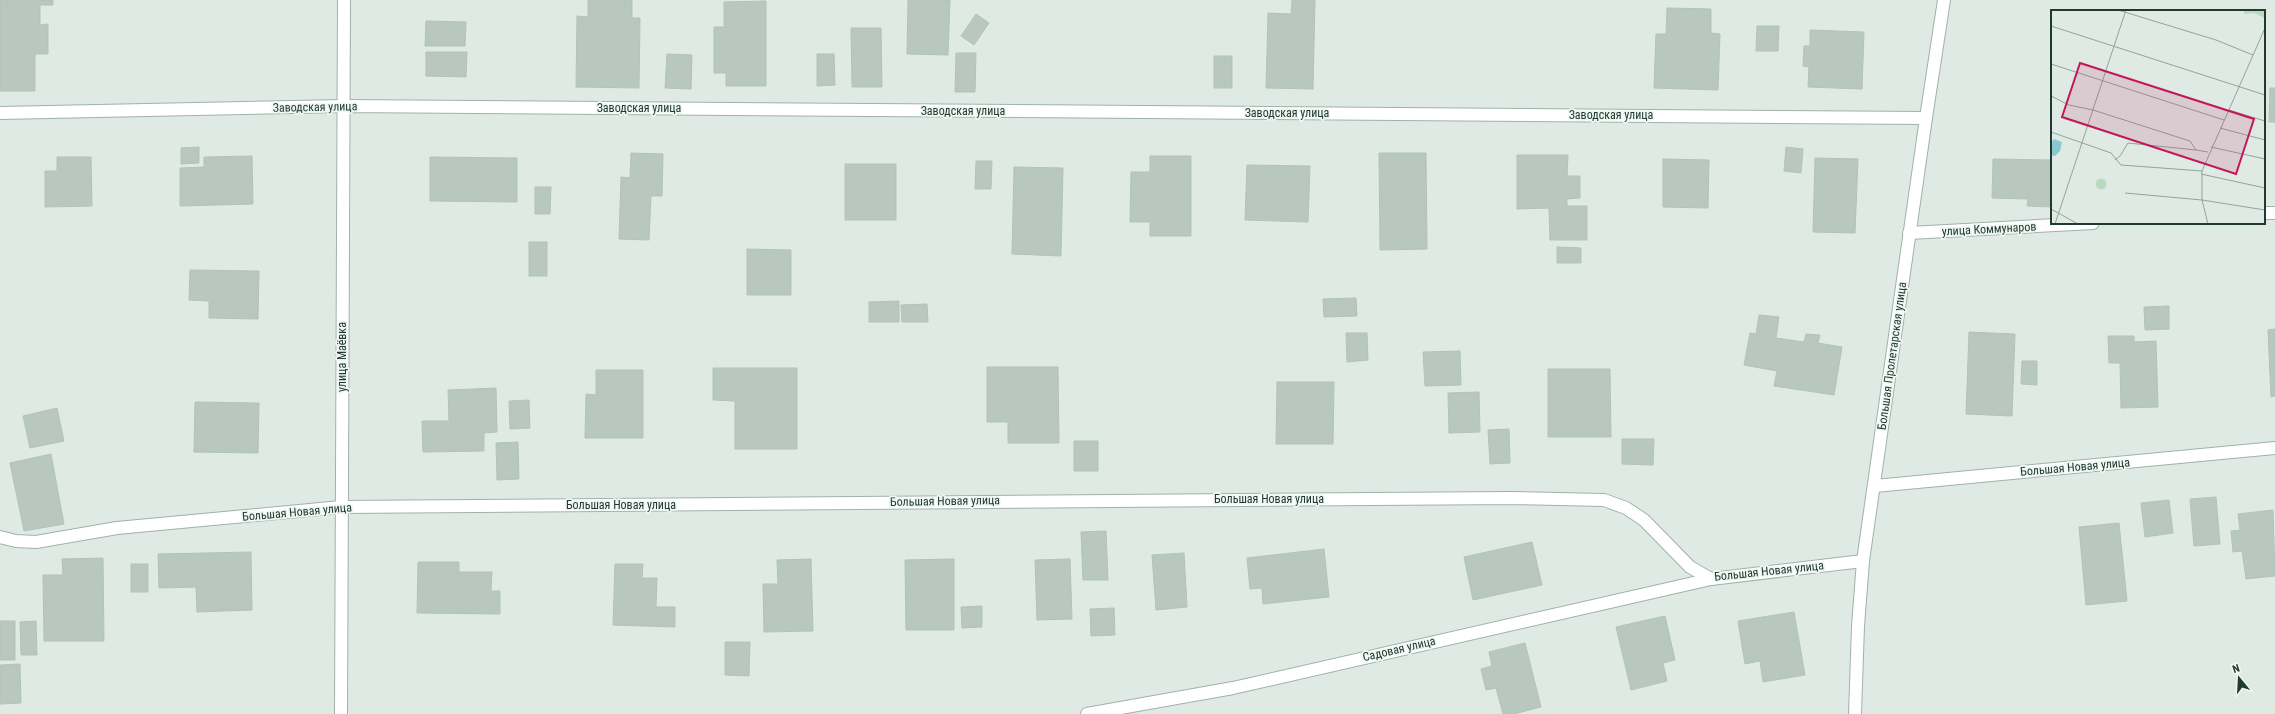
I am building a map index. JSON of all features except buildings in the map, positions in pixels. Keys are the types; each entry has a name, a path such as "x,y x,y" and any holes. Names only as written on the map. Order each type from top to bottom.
{"street":[{"name":"улица Маёвка","path":"341,714 344,0"},
{"name":"Большая Пролетарская улица","path":"1855,714 1858,633 1863,561 1875,486 1909,233 1944,0"},
{"name":"Заводская улица","path":"0,113 344,106 1926,118"},
{"name":"улица Коммунаров","path":"1909,233 2075,224"},
{"name":"Большая Новая улица","path":"1875,486 2275,448"},
{"name":"Большая Новая улица","path":"0,537 16,541 36,542 117,528 341,507 1464,498 1604,500 1626,508 1644,520 1690,567 1711,579 1863,561"},
{"name":"Садовая улица","path":"1087,714 1233,688 1711,579"}]}
